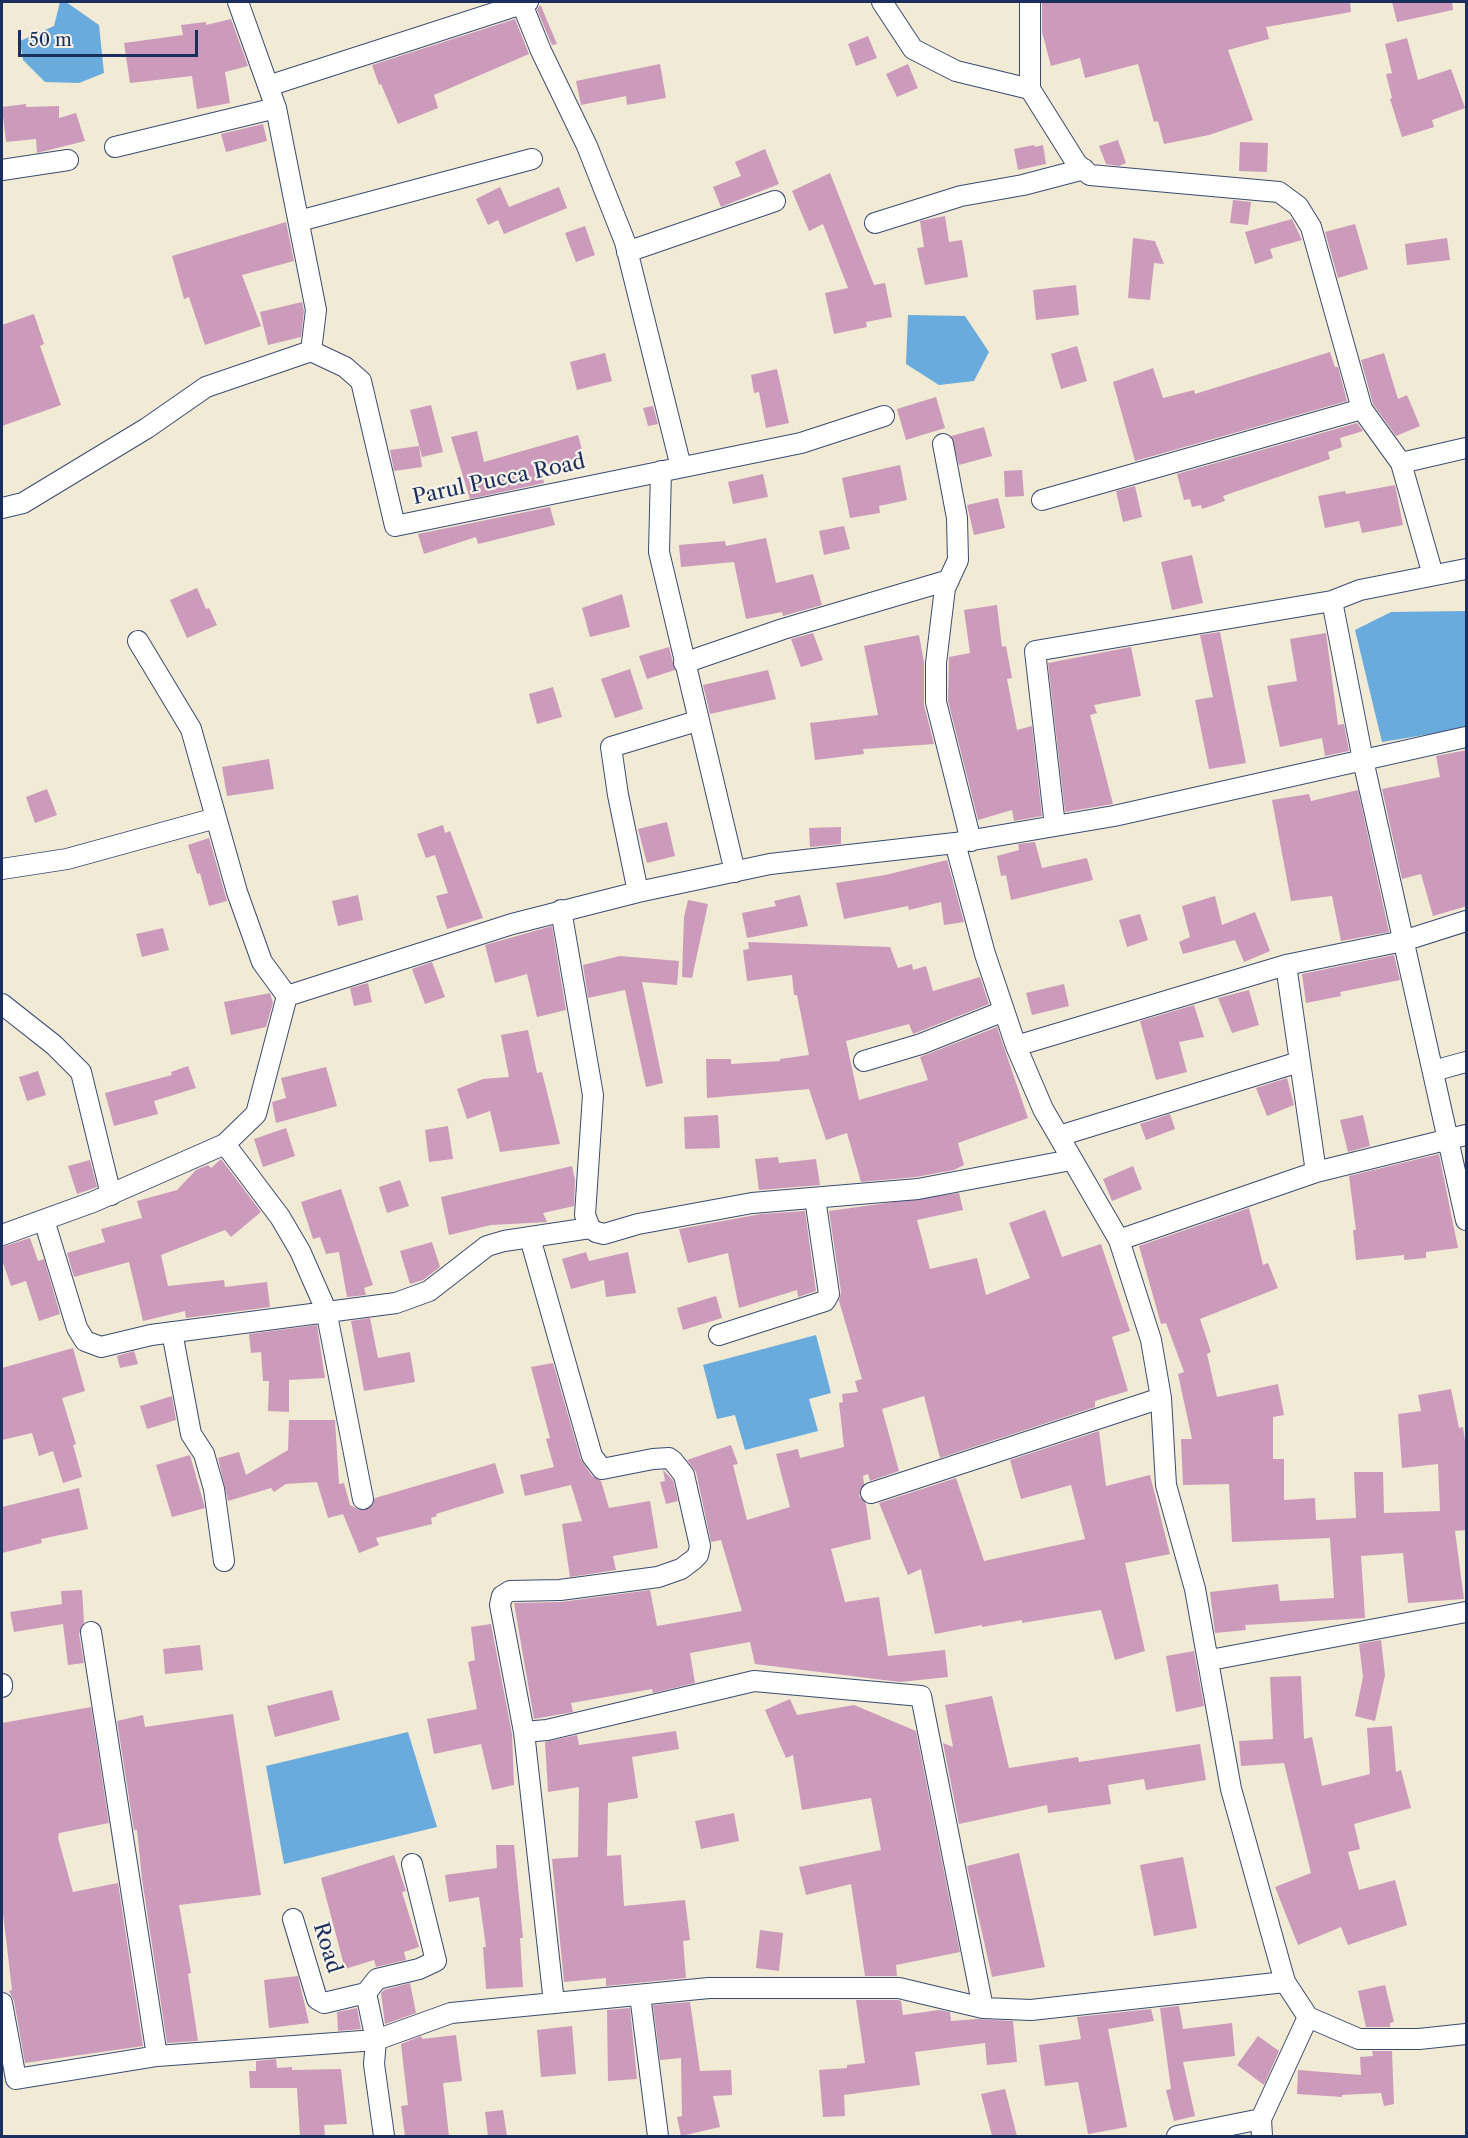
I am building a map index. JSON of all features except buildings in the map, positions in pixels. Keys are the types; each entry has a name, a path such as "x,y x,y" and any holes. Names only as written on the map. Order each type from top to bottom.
{"street":[{"path":"2,508 23,503 147,428 206,387 311,351 316,310 276,108 238,2"},
{"path":"882,2 913,50 956,71 1030,88"},
{"path":"1030,2 1030,88 1077,164 1090,175 1279,192 1298,206 1311,227 1362,409 1401,463 1434,575"},
{"path":"268,86 525,3 541,51 587,146 627,252 681,467"},
{"path":"115,147 276,108"},
{"path":"299,221 532,159"},
{"path":"2,170 68,160"},
{"path":"875,222 961,196 1023,185 1084,169"},
{"path":"627,252 775,201"},
{"name":"Parul Pucca Road","path":"311,351 345,367 361,381 395,526 801,443 884,416"},
{"path":"1042,500 1362,409"},
{"path":"943,444 957,518 958,560 945,588 936,663 936,702 985,954 1016,1046 1043,1108 1119,1240 1151,1340 1161,1398 1166,1485 1195,1589 1210,1660 1231,1789 1285,1982 1308,2018 1359,2039 1419,2039 1467,2034"},
{"path":"1401,463 1467,448"},
{"path":"661,471 659,552 697,721 735,872"},
{"path":"1055,826 1035,651 1332,601 1360,590 1467,569"},
{"path":"684,663 783,628 949,580"},
{"path":"1332,601 1363,760 1433,1071 1457,1136 1467,1220"},
{"path":"138,641 191,729 237,892 262,962 287,996"},
{"path":"638,892 618,795 611,747 697,721"},
{"path":"287,996 561,910 638,892 770,864 963,842 1114,816 1467,737"},
{"path":"2,869 67,859 216,818"},
{"path":"561,910 593,1095 585,1215 590,1228"},
{"path":"1016,1046 1286,965 1403,941 1467,921"},
{"path":"1286,965 1316,1172"},
{"path":"2,1236 111,1195 225,1144 256,1114 287,996"},
{"path":"2,1004 54,1046 81,1072 111,1195"},
{"path":"864,1061 921,1044 1004,1011"},
{"path":"1059,1136 1299,1062"},
{"path":"1433,1071 1467,1062"},
{"path":"1119,1240 1316,1172 1457,1136"},
{"path":"225,1144 280,1217 300,1251 326,1310 363,1499"},
{"path":"44,1220 76,1328 85,1341 101,1347 172,1332 326,1310 396,1303 429,1291 487,1246 504,1241 590,1228 604,1234 638,1224 741,1205 918,1189 1071,1160"},
{"path":"719,1335 825,1301 829,1294 815,1198"},
{"path":"530,1238 592,1456 602,1469 653,1459 669,1458 673,1461 684,1475 700,1546 698,1555 681,1569 658,1577 560,1590 510,1591 502,1596 500,1605 524,1732 554,2003"},
{"path":"172,1332 191,1434 204,1454 214,1489 224,1561"},
{"path":"871,1493 1161,1398"},
{"path":"1210,1660 1467,1612"},
{"path":"92,1632 157,2056"},
{"path":"524,1732 548,1730 754,1681 921,1696 983,2008"},
{"path":"366,1993 377,1978 419,1969 436,1961 412,1864"},
{"name":"Road","path":"293,1919 317,1999 324,2004 366,1993 376,2040 374,2064 384,2136"},
{"path":"2,2003 9,2079 157,2056 376,2040 451,2013 709,1988 899,1988 983,2008 1031,2010 1285,1982"},
{"path":"640,1995 658,2136"},
{"path":"1177,2136 1262,2128 1308,2018"}],"water":[{"path":"60,2 66,2 99,25 104,73 79,83 45,82 23,60 20,41 54,26"},
{"path":"908,315 965,316 989,352 974,381 939,385 906,364"},
{"path":"1466,611 1466,728 1382,742 1355,630 1391,612"},
{"path":"816,1335 831,1393 809,1399 818,1431 745,1450 735,1415 717,1419 703,1365"},
{"path":"408,1732 437,1827 284,1864 266,1766"}]}
